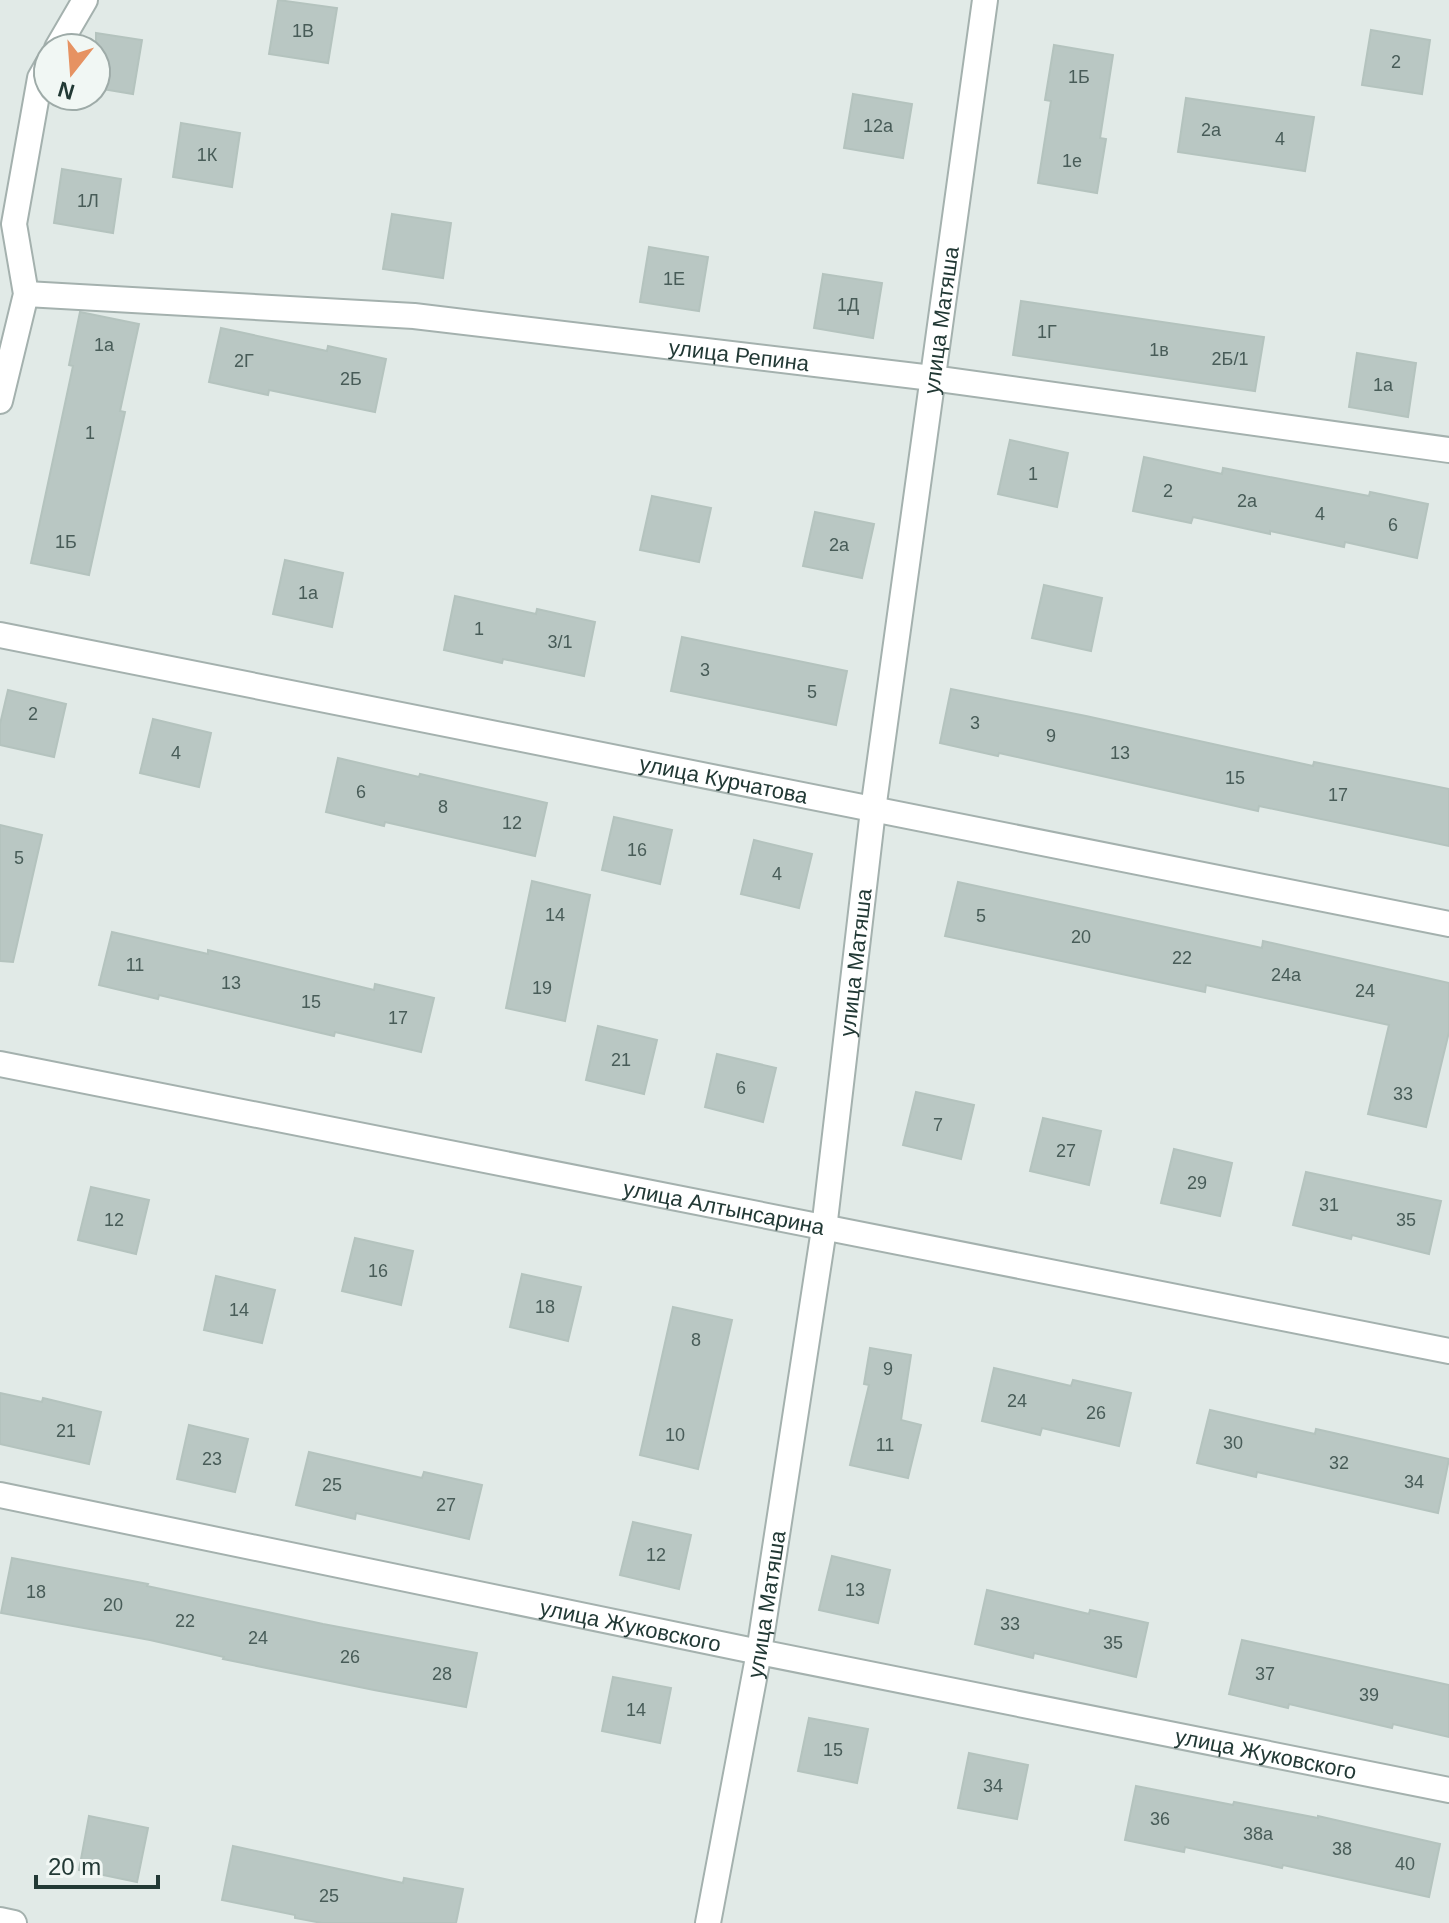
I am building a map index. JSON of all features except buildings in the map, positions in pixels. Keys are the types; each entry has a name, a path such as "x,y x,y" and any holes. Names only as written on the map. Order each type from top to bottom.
{"street":[{"path":"66,32 85,0"},
{"name":"улица Матяша","path":"708,1923 759,1652 824,1229 873,810 985,0"},
{"path":"0,401 26,294 14,224 34,112"},
{"name":"улица Репина","path":"26,294 414,316 932,378 1449,450"},
{"name":"улица Курчатова","path":"0,635 1449,924"},
{"name":"улица Алтынсарина","path":"0,1064 1449,1351"},
{"name":"улица Жуковского","path":"0,1495 759,1652 1449,1790"},
{"path":"0,1920 14,1923"}]}
